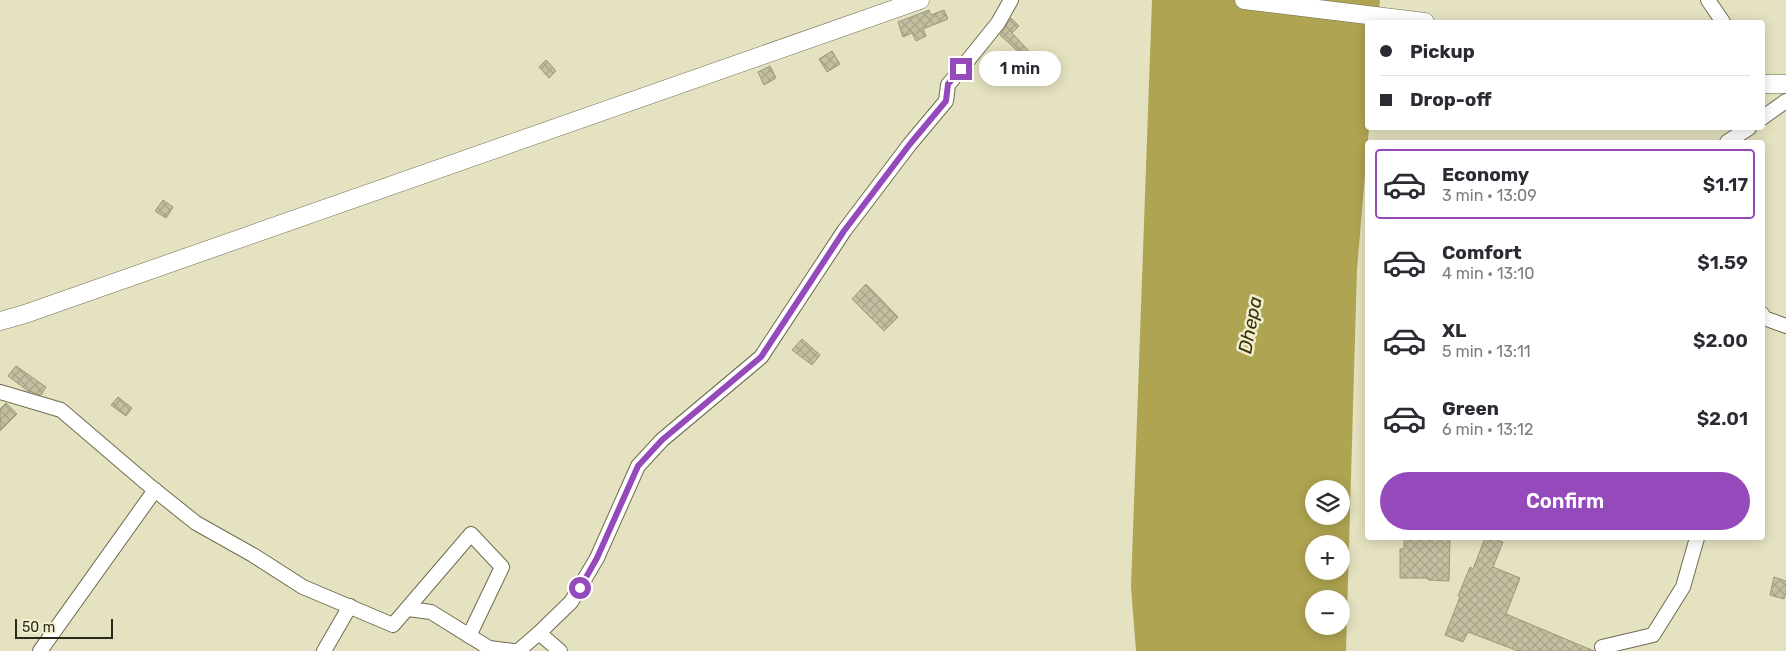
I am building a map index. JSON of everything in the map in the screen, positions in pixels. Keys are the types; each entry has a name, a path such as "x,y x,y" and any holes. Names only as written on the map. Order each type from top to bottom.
{"street":[{"path":"0,321 25,314 920,0"},
{"path":"518,651 571,602 593,566 638,466 662,440 761,357 844,231 910,144 946,101 948,84 998,23 1011,0"},
{"path":"1244,0 1409,20"},
{"path":"1708,0 1721,20"},
{"path":"1765,84 1786,84"},
{"path":"1765,116 1786,101"},
{"path":"1731,140 1746,130"},
{"path":"1765,318 1786,326"},
{"path":"0,392 61,410 196,524 253,555 303,587 393,626 471,534 502,567 469,636"},
{"path":"40,651 155,490"},
{"path":"1602,647 1654,635 1683,587 1696,540"},
{"path":"324,651 350,606"},
{"path":"408,609 431,612 489,648 513,651"},
{"path":"539,633 560,651"}],"water":[{"name":"Dhepa","path":"1152,0 1380,0 1378,20 1365,20 1365,130 1369,130 1368,140 1365,140 1365,175 1357,269 1350,512 1350,480 1305,480 1305,525 1350,525 1349,535 1305,535 1305,580 1348,580 1348,590 1305,590 1305,635 1346,635 1346,651 1136,651 1131,587"}],"building":[{"path":"929,10 931,15 944,10 948,19 923,29 926,36 916,41 912,33 903,37 898,22"},
{"path":"1011,18 1019,26 1012,33 1028,50 1023,56 1000,35"},
{"path":"832,51 840,64 827,72 819,59"},
{"path":"1020,54 1034,65 1025,76 1011,63"},
{"path":"546,60 556,71 549,78 539,67"},
{"path":"770,66 776,78 764,85 758,72"},
{"path":"163,200 173,207 166,218 155,211"},
{"path":"866,284 898,317 884,331 852,299"},
{"path":"802,339 820,355 812,365 792,350"},
{"path":"16,366 46,387 41,395 28,391 8,376"},
{"path":"118,397 132,408 126,416 111,405"},
{"path":"6,403 17,414 0,431 0,409"},
{"path":"1404,540 1450,540 1449,581 1428,580 1428,578 1400,578 1400,549 1404,549"},
{"path":"1484,540 1503,542 1493,567 1520,578 1506,614 1594,651 1518,651 1468,632 1463,642 1445,635 1470,567 1473,569"},
{"path":"1774,577 1786,581 1784,599 1770,595"}],"route":[{"path":"580,588 597,558 638,466 662,440 761,357 844,231 910,144 946,101 948,84 961,69"}]}
